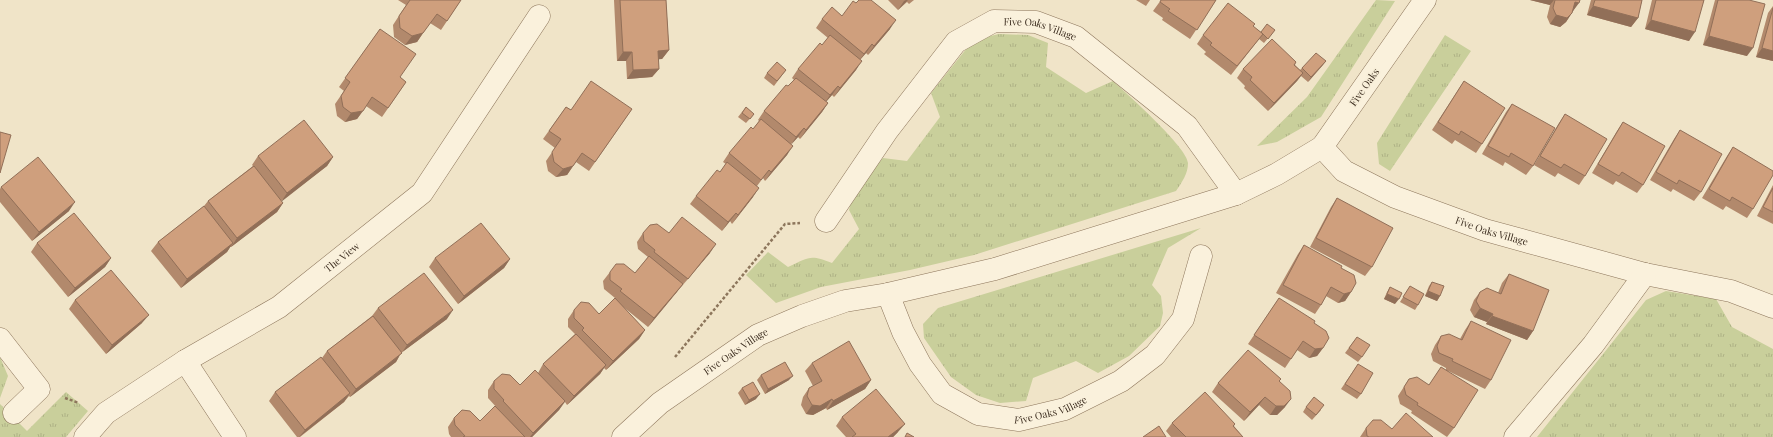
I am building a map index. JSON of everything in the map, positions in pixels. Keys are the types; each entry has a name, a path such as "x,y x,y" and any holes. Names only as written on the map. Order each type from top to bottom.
{"street":[{"name":"Five Oaks","path":"1322,148 1425,0"},
{"name":"The View","path":"85,437 106,413 185,361 279,307 422,193 539,16"},
{"name":"Five Oaks Village","path":"826,221 887,132 956,42 994,21 1036,22 1076,37 1187,126 1236,194"},
{"name":"Five Oaks Village","path":"623,437 660,403 758,335 845,301 888,294 995,269 1236,194 1277,174 1322,148 1344,171 1395,197 1485,230 1645,274 1731,291 1773,307"},
{"name":"Five Oaks Village","path":"888,294 903,332 920,364 942,394 978,414 1019,420 1065,409 1121,381 1155,354 1183,318 1201,256"},
{"path":"1515,437 1593,344 1645,274"},
{"path":"0,339 39,389 14,413"},
{"path":"185,361 235,437"}],"path":[{"path":"671,361 785,224 826,221"},
{"path":"39,389 106,413"}],"green space":[{"path":"1376,0 1395,1 1321,117 1277,142 1257,146 1307,97"},
{"path":"999,34 1028,35 1048,43 1046,67 1086,93 1113,81 1168,133 1185,155 1188,163 1187,171 1176,191 974,255 910,270 821,287 776,303 746,275 768,252 788,267 810,258 819,258 832,263 859,229 849,210 854,190 883,158 907,161 940,117 931,93 967,48 982,38"},
{"path":"1445,35 1471,51 1390,171 1379,164 1377,143"},
{"path":"1201,228 1168,248 1152,285 1161,296 1163,313 1160,326 1129,356 1098,373 1076,361 1033,378 1026,401 1000,403 976,395 951,377 924,338 923,324 938,308"},
{"path":"1666,291 1716,299 1732,327 1773,349 1773,437 1537,437 1646,300"},
{"path":"0,357 8,376 0,398"},
{"path":"66,392 88,411 66,437 0,437 0,404 27,431"}],"building":[{"path":"410,0 461,0 447,21 437,14 423,33 412,36 400,28 399,16"},
{"path":"620,0 666,0 669,50 658,51 659,69 633,70 632,52 623,52"},
{"path":"859,0 871,0 896,20 874,46 872,44 864,54 822,19 832,7 842,16 853,1 856,3"},
{"path":"1161,0 1216,0 1197,30 1168,11 1170,9 1160,2"},
{"path":"1555,0 1580,0 1579,3 1575,2 1572,13 1567,18 1556,15 1553,8"},
{"path":"1595,0 1642,0 1638,18 1593,6"},
{"path":"1656,0 1704,0 1695,32 1651,20"},
{"path":"1718,0 1749,0 1765,4 1753,48 1709,36"},
{"path":"1228,3 1255,24 1253,26 1263,34 1237,66 1210,45 1212,43 1203,35"},
{"path":"1773,8 1773,51 1762,48"},
{"path":"1267,24 1275,30 1268,39 1261,32"},
{"path":"380,29 416,54 400,77 406,82 388,108 372,97 363,111 351,113 343,107 341,96 350,82 345,78"},
{"path":"830,35 862,61 840,88 838,86 830,95 798,69 820,43 822,45"},
{"path":"1272,39 1296,62 1294,65 1303,73 1274,103 1250,80 1252,77 1243,69"},
{"path":"1316,53 1326,61 1311,77 1302,68"},
{"path":"777,62 786,70 777,81 767,73"},
{"path":"796,78 828,103 806,130 804,128 796,137 764,111 786,85 788,86"},
{"path":"591,81 632,109 595,162 582,153 573,166 563,169 554,162 552,152 561,139 549,131 566,107 571,110"},
{"path":"1464,81 1505,108 1482,144 1461,131 1459,135 1438,122"},
{"path":"1512,104 1555,128 1533,166 1511,153 1509,157 1488,146"},
{"path":"746,107 754,114 750,119 742,113"},
{"path":"1565,114 1607,139 1585,176 1564,164 1561,168 1540,156"},
{"path":"761,119 793,146 771,172 769,170 761,180 729,153 751,127 753,129"},
{"path":"304,120 333,157 287,193 258,156"},
{"path":"1623,122 1665,146 1643,185 1622,172 1619,176 1598,164"},
{"path":"1680,130 1722,154 1701,192 1679,180 1677,184 1656,172"},
{"path":"0,132 11,135 0,173"},
{"path":"1733,147 1773,171 1773,175 1753,209 1732,197 1730,201 1709,189"},
{"path":"38,157 75,202 39,232 1,187"},
{"path":"727,162 759,188 738,215 736,213 728,222 696,196 717,170 720,172"},
{"path":"254,166 283,203 237,238 208,201"},
{"path":"1773,188 1773,212 1763,207"},
{"path":"1337,198 1393,228 1372,267 1316,238"},
{"path":"204,206 233,243 187,279 158,242"},
{"path":"74,213 111,258 75,288 37,243"},
{"path":"682,217 716,244 688,279 654,252 655,250 644,241 643,233 650,225 657,224 669,233"},
{"path":"481,223 510,259 464,296 435,258"},
{"path":"1304,245 1342,266 1341,268 1354,275 1356,283 1351,292 1344,294 1331,287 1321,305 1283,285"},
{"path":"649,256 683,284 654,318 620,291 622,289 610,280 610,272 616,264 624,264 635,273"},
{"path":"111,270 149,315 112,345 75,300"},
{"path":"424,273 453,310 407,345 378,308"},
{"path":"1509,274 1549,290 1533,331 1492,316 1493,314 1480,308 1476,301 1480,292 1487,288 1501,294"},
{"path":"1432,282 1444,286 1440,296 1428,291"},
{"path":"1410,286 1424,294 1418,305 1403,297"},
{"path":"1390,287 1402,293 1399,299 1387,294"},
{"path":"615,298 645,330 613,361 582,330 584,328 574,318 574,310 581,302 589,303 599,314"},
{"path":"1279,298 1315,321 1314,323 1326,331 1329,338 1323,348 1315,349 1303,341 1291,359 1254,335"},
{"path":"373,316 402,353 356,389 327,351"},
{"path":"1471,321 1511,340 1491,380 1439,353 1437,346 1441,336 1449,334 1462,340"},
{"path":"576,334 606,365 574,396 543,364"},
{"path":"1357,337 1370,345 1362,357 1349,348"},
{"path":"849,341 871,380 833,401 832,399 820,406 812,405 807,396 809,388 822,381 812,363"},
{"path":"1248,350 1281,379 1279,381 1290,391 1291,399 1284,406 1276,406 1265,397 1250,412 1218,383"},
{"path":"321,357 350,393 305,430 275,392"},
{"path":"785,362 793,376 768,389 761,375"},
{"path":"1358,364 1373,373 1361,394 1345,384"},
{"path":"1441,367 1478,390 1454,428 1417,405 1418,403 1406,395 1404,387 1409,379 1417,377 1429,385"},
{"path":"535,370 565,401 533,433 503,401 504,400 494,389 494,381 502,374 510,375 520,385"},
{"path":"753,382 760,394 749,400 742,388"},
{"path":"876,389 905,424 888,437 852,437 856,434 842,417"},
{"path":"1205,392 1235,424 1233,426 1243,437 1186,437 1172,423"},
{"path":"1314,397 1324,405 1316,415 1306,407"},
{"path":"495,406 525,437 463,437 465,436 455,425 454,418 462,410 470,411 480,421"},
{"path":"1406,413 1433,437 1367,436 1366,428 1373,420 1381,420 1392,429"},
{"path":"1159,426 1166,437 1143,437"},
{"path":"907,433 914,437 905,437"}]}
